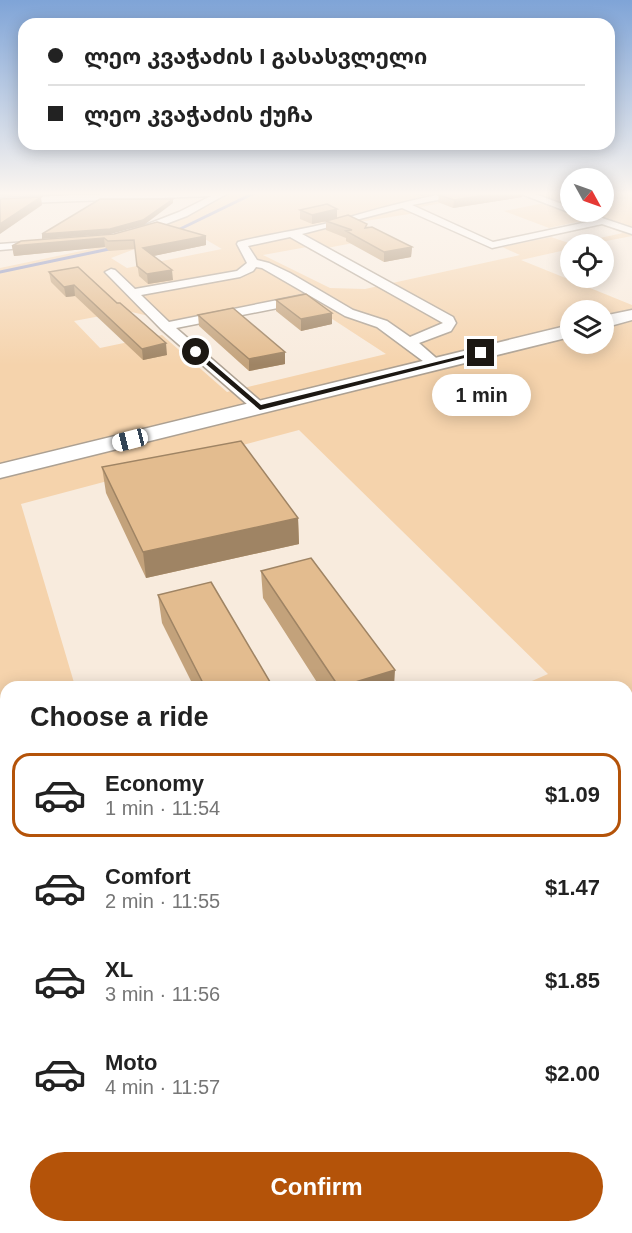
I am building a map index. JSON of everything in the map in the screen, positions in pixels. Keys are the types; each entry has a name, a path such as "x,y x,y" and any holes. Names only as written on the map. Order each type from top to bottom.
{"main road":[{"path":"614,319 632,315"},
{"path":"0,471 560,333"}],"street":[{"path":"245,250 253,263"},
{"path":"320,250 450,323 446,328 409,342"},
{"path":"132,293 240,274 249,269 253,263"},
{"path":"253,263 265,265 286,275 349,313 382,324 436,364"},
{"path":"111,272 166,326 260,408"},
{"path":"166,326 318,296"}],"shaded area":[{"path":"88,250 133,250 111,258 127,268 219,250 293,250 263,255 330,288 365,289 520,255 508,250 560,250 521,260 560,276 560,288 590,288 632,305 632,311 614,315 614,300 560,300 560,328 0,468 0,268","holes":["297,296 386,354 227,392 162,335 100,348 74,321 127,311 171,321"]},
{"path":"632,320 632,681 532,681 548,674 299,430 21,504 74,681 0,681 0,479 560,339 560,354 614,354 614,325"}],"building":[{"path":"135,250 145,250 172,270 147,274 137,266"},
{"path":"78,267 166,343 142,349 74,285 64,287 49,272"},
{"path":"306,294 332,313 301,319 276,300"},
{"path":"233,308 285,352 249,359 198,315"},
{"path":"241,441 298,518 143,552 102,467"},
{"path":"311,558 395,670 359,681 335,681 261,571"},
{"path":"211,582 269,681 202,681 158,595"}],"waterway":[{"path":"0,272 107,250"}],"route":[{"path":"196,352 260,408 481,353"}]}
